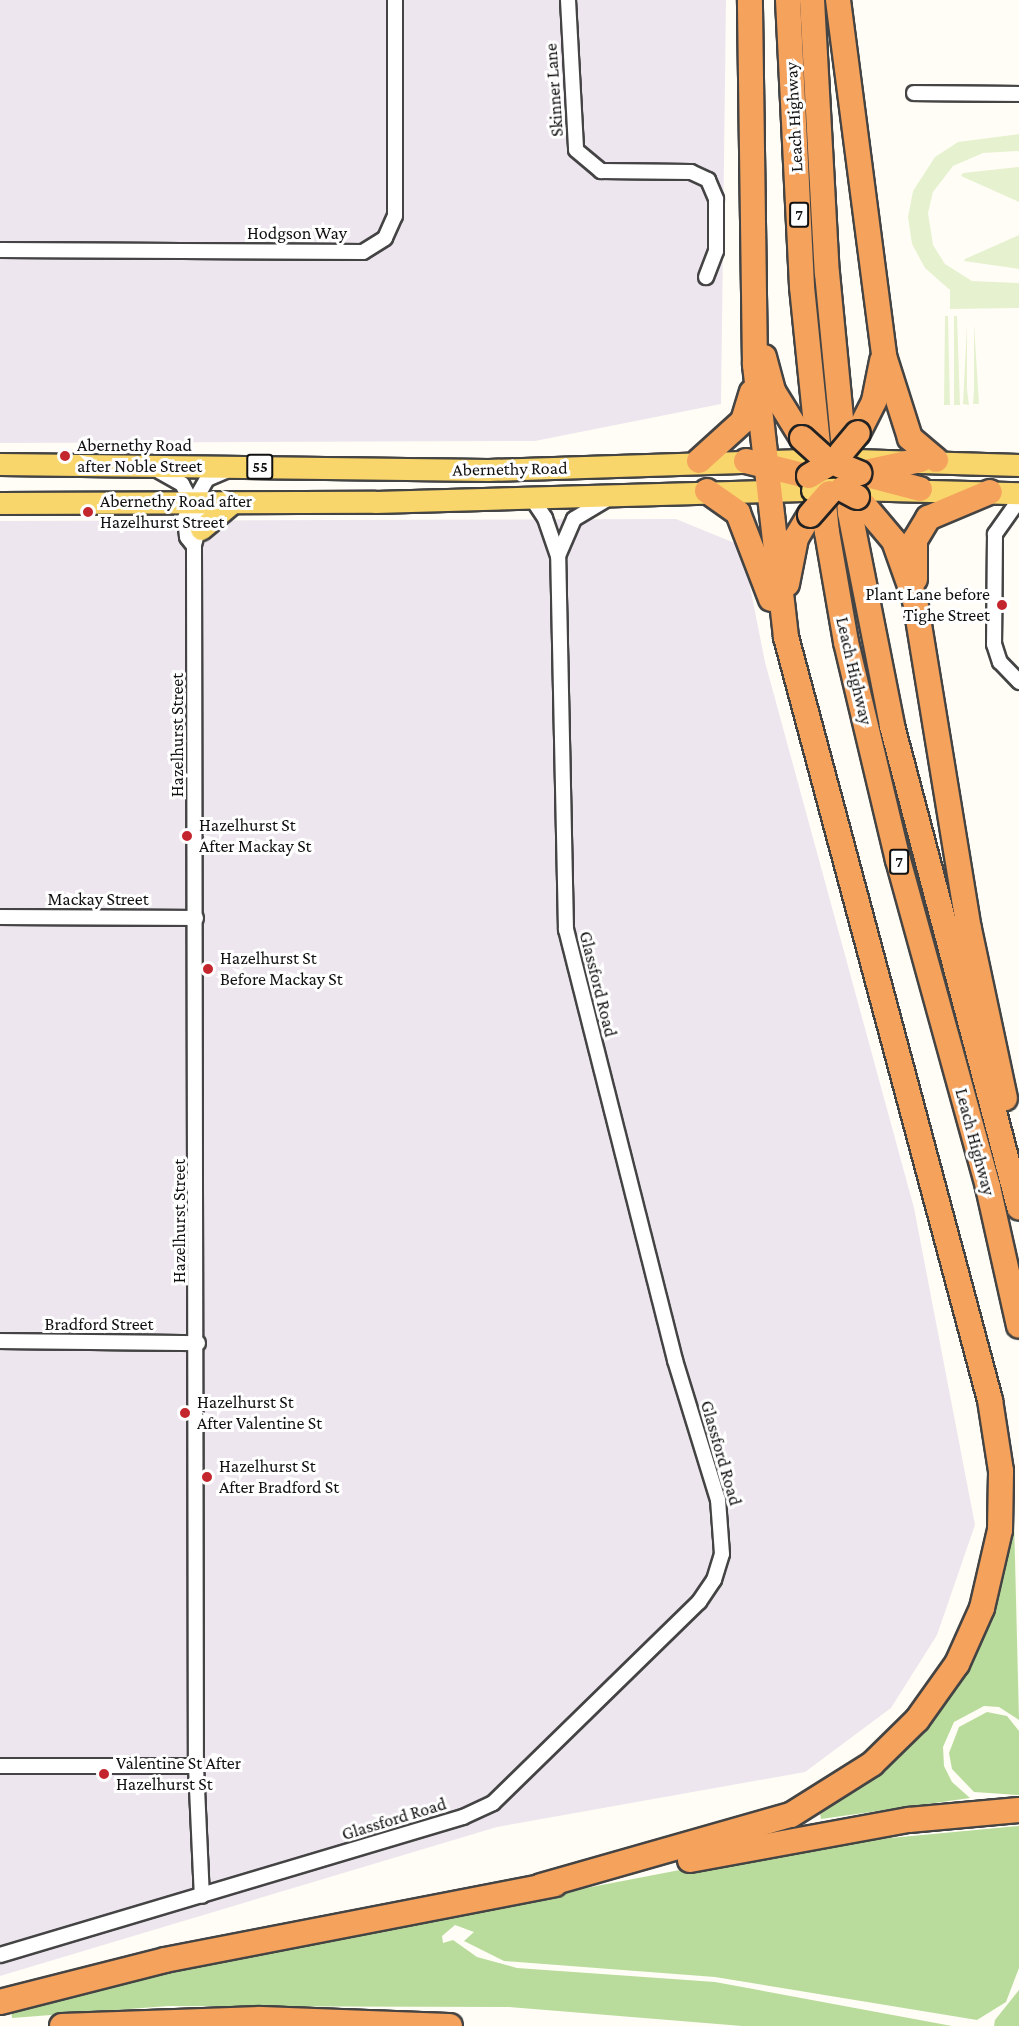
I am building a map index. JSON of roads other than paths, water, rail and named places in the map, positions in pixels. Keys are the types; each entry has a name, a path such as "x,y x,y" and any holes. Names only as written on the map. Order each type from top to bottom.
{"highway":[{"path":"750,0 758,462 786,637"},
{"name":"Leach Highway","path":"788,0 802,287 827,532 846,642 898,860 988,1187 1019,1326"},
{"name":"Leach Highway","path":"812,0 827,273 850,513 892,726 1019,1208"},
{"path":"786,637 790,557 810,515 853,483 928,460 910,438 884,356 838,0"},
{"path":"754,306 773,391 806,469"},
{"path":"764,490 806,469 831,460 858,433 874,401 884,356"},
{"path":"699,461 743,421 755,365"},
{"path":"806,469 831,460"},
{"path":"831,460 853,483 894,541 915,600 969,929 1019,1158"},
{"path":"758,462 806,469 853,483 920,489"},
{"path":"541,1886 759,1826 817,1801 895,1743 957,1664 993,1572 1001,1471 998,1437 946,1228 786,637 738,513 707,491"},
{"path":"915,600 920,529 940,510 990,492"},
{"path":"946,1228 986,1341 1019,1476"},
{"path":"0,2002 165,1960 541,1886 909,1820 1019,1810"},
{"path":"62,2026 239,2019 450,2026"}],"main road":[{"path":"928,460 1019,465"},
{"name":"Abernethy Road","path":"0,464 488,470 699,461 758,462"},
{"path":"920,489 1019,493"},
{"name":"Abernethy Road","path":"0,503 232,503 764,490"},
{"path":"197,537 232,503"}],"street":[{"name":"Hodgson Way","path":"0,250 363,252 385,238 395,216 395,0"},
{"name":"Skinner Lane","path":"568,0 576,150 601,171 691,172 708,180 716,199 716,251 706,277"},
{"path":"914,93 1019,94"},
{"name":"Hazelhurst Street","path":"145,465 182,484 193,503 197,537 196,1766 202,1896"},
{"path":"193,503 213,474 247,467"},
{"name":"Glassford Road","path":"558,556 574,519 617,494"},
{"name":"Glassford Road","path":"0,1955 463,1817 493,1803 699,1602 722,1554 718,1500 675,1360 566,930 558,556 545,518 530,496"},
{"path":"1019,500 1001,518 995,534 994,611 996,654 1019,682"},
{"name":"Mackay Street","path":"0,917 196,918"},
{"name":"Bradford Street","path":"0,1341 198,1342"},
{"path":"0,1766 196,1766"}],"place":[{"name":"Abernethy Road after Noble Street","path":"65,456"},
{"name":"Abernethy Road after Hazelhurst Street","path":"88,512"},
{"name":"Plant Lane before Tighe Street","path":"1002,605"},
{"name":"Hazelhurst St After Mackay St","path":"187,836"},
{"name":"Hazelhurst St Before Mackay St","path":"208,969"},
{"name":"Hazelhurst St After Valentine St","path":"185,1413"},
{"name":"Hazelhurst St After Bradford St","path":"207,1477"},
{"name":"Valentine St After Hazelhurst St","path":"104,1774"}]}
